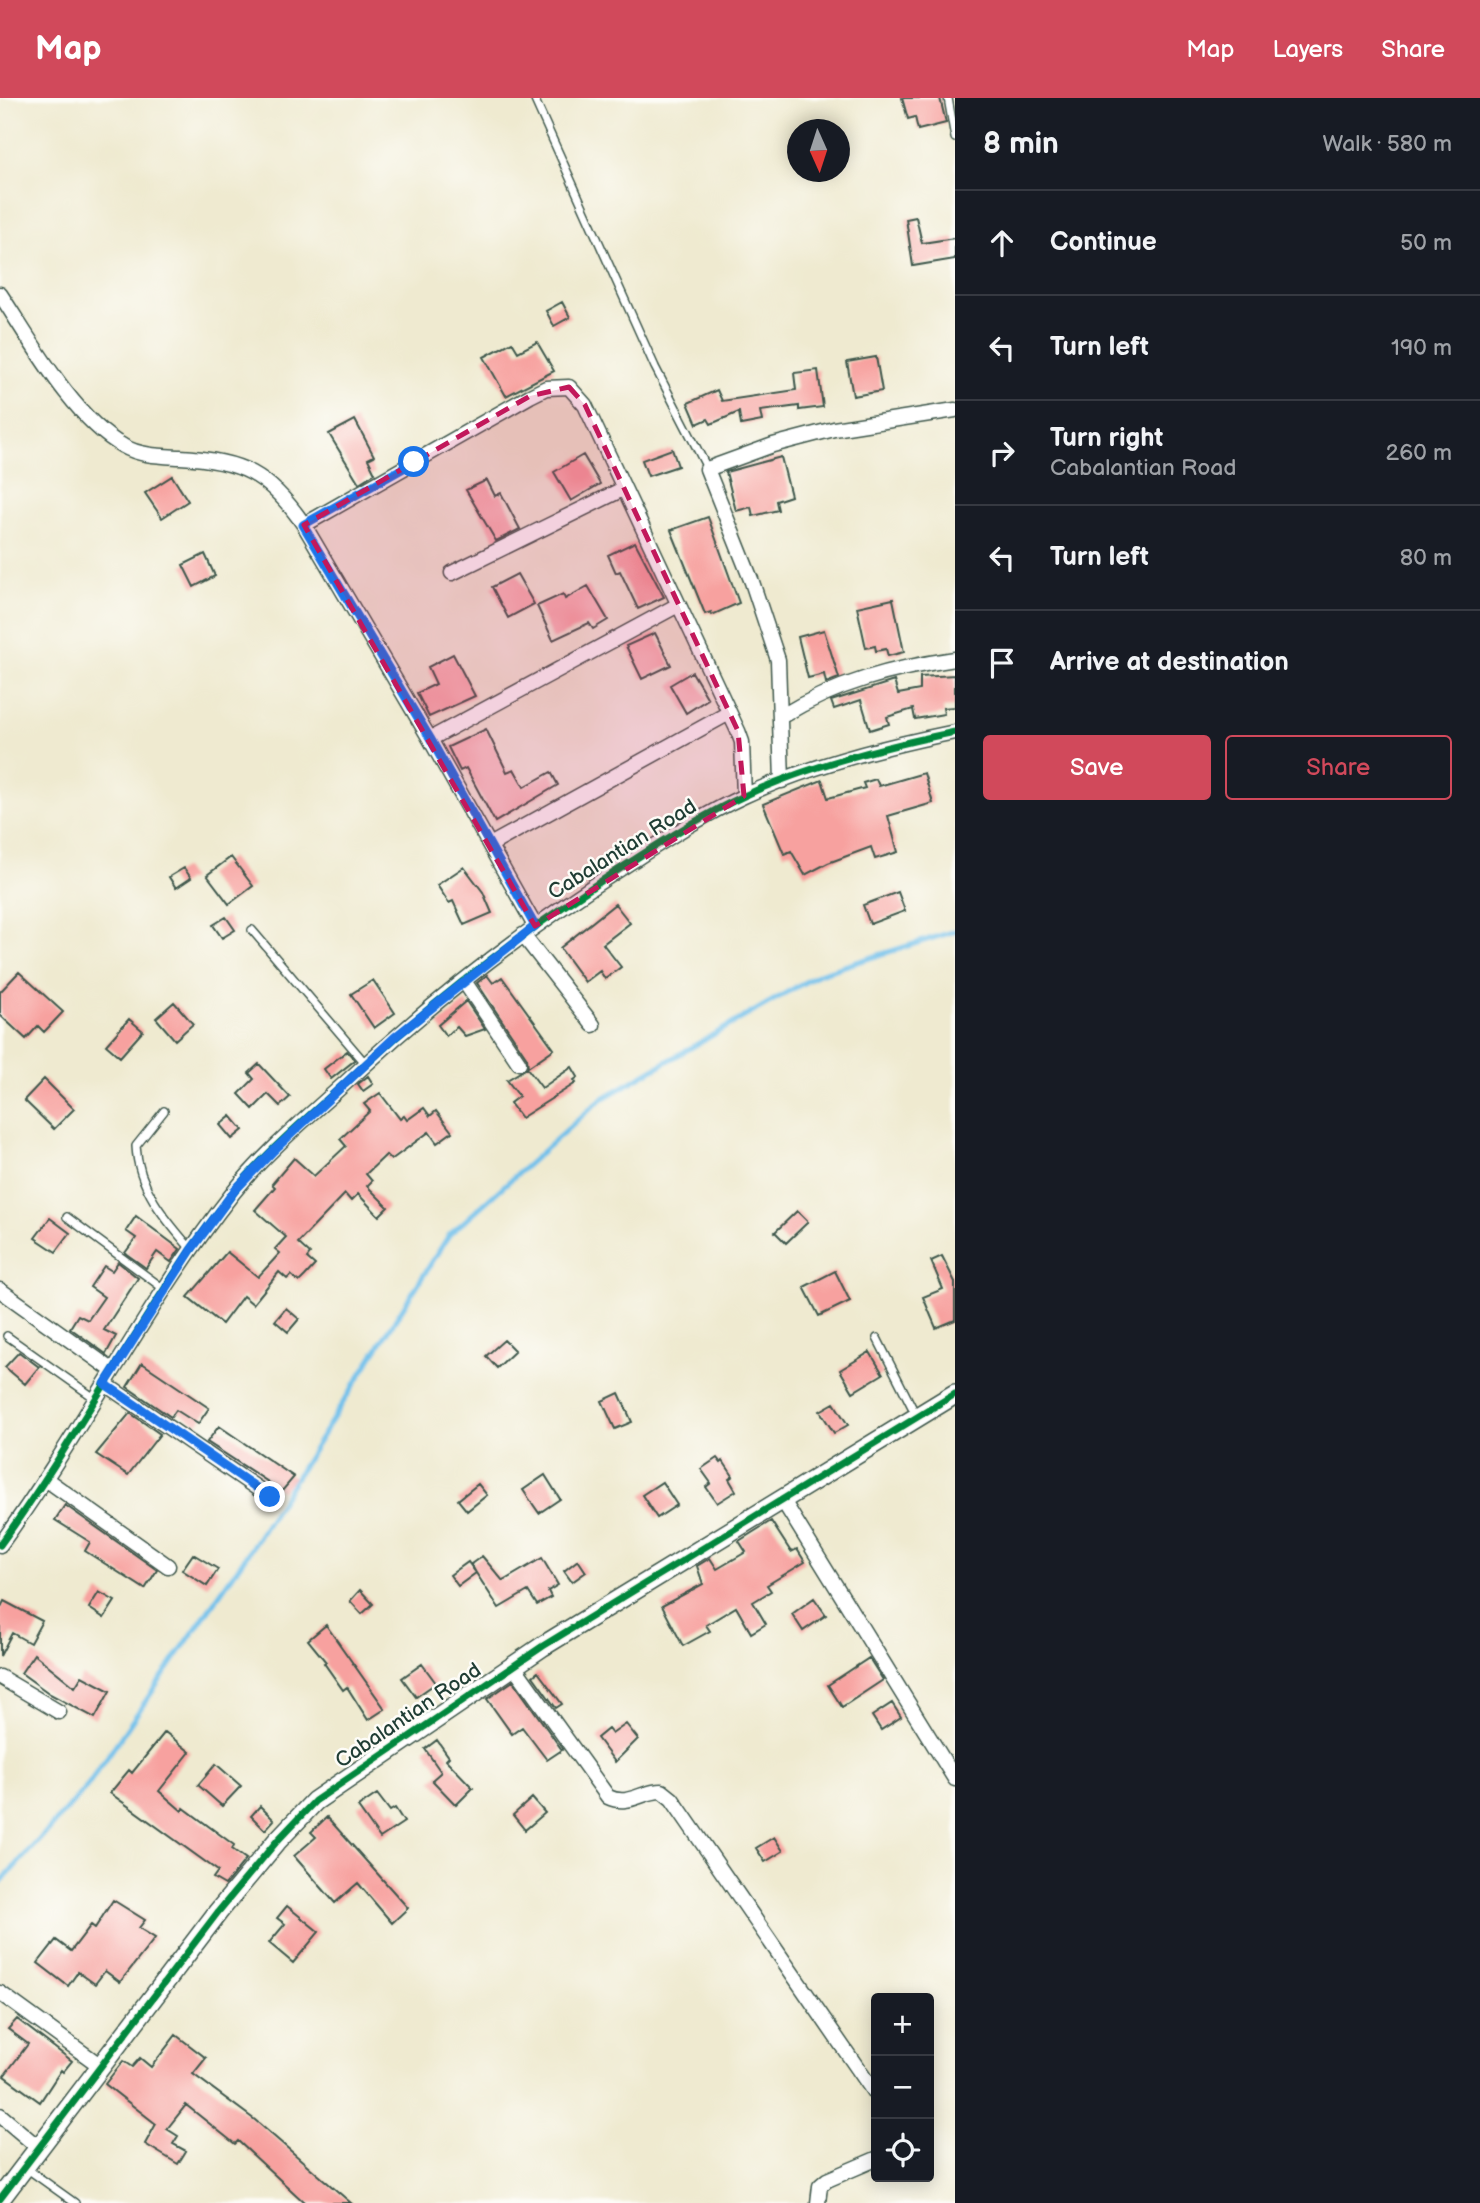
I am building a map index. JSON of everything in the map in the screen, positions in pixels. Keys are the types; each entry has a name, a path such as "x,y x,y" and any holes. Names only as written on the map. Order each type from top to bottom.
{"street":[{"path":"0,294 68,396 111,439 137,452 210,458 245,469 274,485 303,525 430,738 491,845 529,930 593,1025"},
{"path":"303,525 511,406 559,386 569,387 578,393 742,742 744,796"},
{"path":"782,781 782,716 778,660 774,643 707,469 772,445 834,429 955,410"},
{"path":"452,573 623,489"},
{"path":"430,738 678,605"},
{"path":"782,716 814,696 850,682 882,672 955,659"},
{"path":"491,845 729,713"},
{"name":"Cabalantian Road","path":"0,1545 47,1480 112,1370 165,1289 235,1190 366,1064 529,930 679,832 744,796 782,781 874,752 955,732"},
{"path":"464,981 519,1063"},
{"path":"0,1290 112,1370"},
{"path":"105,1384 270,1497"},
{"name":"Cabalantian Road","path":"0,2199 254,1867 315,1801 513,1665 955,1394"},
{"path":"47,1480 168,1566"},
{"path":"782,1499 955,1779"},
{"path":"513,1665 608,1797 619,1802 629,1802 647,1793 662,1791 672,1799 871,2088"},
{"path":"0,1677 59,1712"},
{"path":"0,1993 102,2067"},
{"path":"0,2115 40,2149"},
{"path":"818,2203 820,2186 827,2180 871,2161"}],"lane":[{"path":"534,98 650,355 707,469"},
{"path":"948,98 955,138"},
{"path":"252,930 366,1064"},
{"path":"164,1111 136,1146 136,1165 163,1216 191,1250"},
{"path":"67,1217 165,1289"},
{"path":"7,1336 96,1399"},
{"path":"877,1338 918,1417"},
{"path":"25,2168 75,2203"}],"highlighted area":[{"path":"569,387 585,405 738,731 744,796 535,926 304,525 530,396"}],"building":[{"path":"902,98 940,98 946,123 918,130 915,117 908,119"},
{"path":"916,217 922,243 955,238 955,259 913,266 906,219"},
{"path":"562,302 570,317 554,326 546,311"},
{"path":"512,342 518,352 537,342 554,371 506,396 484,357"},
{"path":"876,357 882,391 853,396 847,362"},
{"path":"818,370 823,407 799,410 799,406 760,411 762,421 741,425 739,412 711,424 708,419 697,424 688,403 717,390 722,401 796,390 794,373"},
{"path":"355,420 374,456 368,459 375,473 359,483 329,434"},
{"path":"672,449 678,466 648,476 642,460"},
{"path":"583,455 600,484 571,501 554,472"},
{"path":"781,457 791,496 776,501 778,510 753,516 751,507 736,511 726,472"},
{"path":"172,476 188,501 162,518 145,493"},
{"path":"487,480 495,496 501,493 520,529 496,541 466,490"},
{"path":"708,517 739,603 712,615 711,612 705,614 671,530"},
{"path":"635,542 664,597 638,609 620,571 616,573 608,555"},
{"path":"205,554 215,576 194,587 183,565"},
{"path":"517,574 534,604 508,618 492,587"},
{"path":"588,586 608,620 593,629 589,623 553,640 537,606 563,594 565,599"},
{"path":"893,599 904,652 888,656 886,649 876,651 875,646 866,648 857,607"},
{"path":"824,630 839,678 826,683 824,674 808,678 798,637"},
{"path":"655,633 671,665 642,679 626,646"},
{"path":"453,654 475,696 429,717 417,693 436,684 428,667"},
{"path":"692,672 708,699 686,713 670,685"},
{"path":"955,675 955,707 943,708 944,714 915,719 913,709 887,717 889,724 870,730 861,700 834,709 831,701 894,681 898,694 920,690 920,677"},
{"path":"486,729 507,772 514,769 524,787 551,772 558,785 495,822 466,768 460,771 448,747"},
{"path":"924,773 933,803 888,816 898,852 875,859 871,847 805,875 791,851 784,854 763,804 822,780 828,798 865,788 863,783 876,779 879,786"},
{"path":"231,857 253,886 229,904 207,875"},
{"path":"464,867 483,892 492,913 464,925 453,901 449,903 437,885"},
{"path":"184,868 191,878 176,888 169,877"},
{"path":"898,892 905,911 870,924 863,905"},
{"path":"615,904 630,923 603,944 621,967 605,979 600,971 585,982 560,948"},
{"path":"226,917 235,930 222,938 213,925"},
{"path":"19,972 63,1012 44,1032 38,1026 26,1039 0,1015 0,992"},
{"path":"487,975 493,983 502,977 554,1049 528,1067 527,1058 477,983"},
{"path":"373,980 395,1013 374,1028 351,994"},
{"path":"466,1001 485,1029 465,1036 457,1027 446,1036 438,1025"},
{"path":"174,1002 193,1024 175,1040 156,1018"},
{"path":"129,1019 143,1031 120,1057 106,1045"},
{"path":"347,1051 355,1060 331,1079 324,1069"},
{"path":"259,1064 290,1097 280,1106 268,1094 253,1109 239,1094 254,1079 249,1073"},
{"path":"572,1067 578,1077 574,1080 576,1083 521,1118 510,1103 519,1096 507,1080 527,1068 542,1088"},
{"path":"368,1076 373,1084 363,1091 358,1084"},
{"path":"44,1079 74,1109 54,1129 24,1100"},
{"path":"380,1093 400,1119 404,1116 407,1120 424,1108 430,1116 436,1111 452,1132 437,1143 429,1132 391,1160 386,1155 366,1174 372,1181 367,1186 388,1207 379,1216 358,1194 351,1201 345,1194 298,1243 310,1254 307,1258 315,1265 305,1276 299,1282 291,1275 287,1279 279,1272 253,1304 243,1296 222,1324 188,1297 227,1252 258,1277 280,1253 275,1249 286,1237 255,1210 275,1187 272,1184 294,1158 314,1176 346,1146 340,1139 370,1111 364,1104"},
{"path":"231,1116 243,1130 232,1139 220,1125"},
{"path":"797,1211 808,1222 786,1243 775,1232"},
{"path":"136,1216 180,1249 171,1262 157,1252 146,1268 125,1253 136,1238 126,1231"},
{"path":"50,1218 70,1233 56,1252 35,1238"},
{"path":"942,1256 955,1282 955,1320 936,1328 923,1297 943,1289 931,1261"},
{"path":"118,1262 138,1278 104,1330 116,1336 106,1354 70,1328 78,1315 88,1320 104,1297 90,1287 104,1266 112,1271"},
{"path":"835,1271 850,1301 819,1316 804,1287"},
{"path":"286,1308 299,1319 288,1332 275,1321"},
{"path":"504,1340 515,1351 497,1368 486,1356"},
{"path":"19,1352 39,1367 25,1384 5,1367"},
{"path":"870,1352 883,1374 853,1392 840,1370"},
{"path":"142,1363 209,1408 198,1424 176,1410 171,1417 127,1387"},
{"path":"619,1393 632,1422 615,1429 602,1401"},
{"path":"834,1403 848,1425 834,1433 820,1411"},
{"path":"130,1413 160,1434 128,1475 96,1454"},
{"path":"219,1426 294,1477 282,1491 207,1442"},
{"path":"717,1458 721,1463 723,1461 733,1476 729,1479 736,1491 717,1503 706,1487 711,1483 701,1469"},
{"path":"545,1475 560,1499 539,1513 523,1490"},
{"path":"662,1482 677,1505 657,1518 642,1495"},
{"path":"478,1484 487,1495 467,1511 458,1500"},
{"path":"65,1505 157,1570 145,1589 85,1551 90,1542 55,1520"},
{"path":"771,1521 791,1552 797,1549 805,1562 767,1585 771,1591 753,1602 766,1624 751,1633 736,1607 706,1625 710,1631 683,1646 662,1606 703,1584 697,1566 710,1558 717,1569 746,1552 739,1541"},
{"path":"193,1554 218,1569 207,1586 182,1570"},
{"path":"482,1556 503,1581 542,1558 558,1585 548,1591 551,1597 537,1605 528,1591 499,1608 471,1564"},
{"path":"578,1560 586,1572 572,1582 564,1571"},
{"path":"468,1562 476,1573 458,1586 450,1575"},
{"path":"360,1590 373,1604 362,1614 350,1601"},
{"path":"99,1592 115,1601 104,1618 89,1608"},
{"path":"814,1598 826,1615 803,1631 792,1614"},
{"path":"4,1601 42,1621 30,1643 12,1633 0,1656 0,1609"},
{"path":"326,1625 385,1709 368,1720 347,1687 343,1690 324,1663 326,1662 308,1640"},
{"path":"34,1654 75,1687 82,1676 110,1691 95,1718 50,1694 21,1673"},
{"path":"869,1658 883,1680 842,1707 828,1685"},
{"path":"422,1664 436,1683 416,1697 402,1678"},
{"path":"538,1672 562,1704 556,1708 533,1676"},
{"path":"513,1681 562,1750 547,1760 522,1727 512,1734 487,1699"},
{"path":"892,1703 901,1717 881,1730 872,1716"},
{"path":"626,1724 638,1739 615,1762 597,1738 608,1729 612,1734"},
{"path":"165,1732 190,1752 159,1791 182,1811 184,1808 234,1845 232,1849 246,1859 225,1885 213,1878 218,1871 110,1793 129,1770 132,1773"},
{"path":"437,1740 449,1757 446,1760 473,1788 456,1805 432,1780 441,1772 425,1749"},
{"path":"216,1764 241,1786 222,1806 198,1785"},
{"path":"377,1794 390,1811 395,1808 404,1822 380,1838 358,1807"},
{"path":"532,1798 545,1813 525,1830 513,1815"},
{"path":"260,1806 274,1820 265,1830 251,1816"},
{"path":"327,1817 408,1908 392,1923 358,1883 335,1903 294,1856 316,1837 311,1832"},
{"path":"774,1837 783,1851 765,1862 756,1848"},
{"path":"113,1900 145,1920 139,1928 155,1938 120,1982 105,1971 95,1984 78,1972 68,1986 38,1963 56,1940 71,1951 91,1925 95,1928"},
{"path":"287,1906 319,1932 293,1963 269,1943 285,1924 277,1918"},
{"path":"17,2019 72,2061 63,2072 61,2070 40,2102 4,2076 28,2044 8,2029"},
{"path":"176,2035 206,2058 193,2074 255,2120 351,2203 305,2203 238,2141 235,2144 186,2105 167,2129 178,2136 173,2144 186,2151 178,2164 145,2144 156,2124 105,2084 123,2061 132,2067 140,2058 151,2067"}],"waterway":[{"path":"0,1883 85,1789 248,1553 449,1235 600,1100 819,974 955,931"}],"cycle path":[{"path":"0,1545 172,1278 233,1193 291,1132 387,1045 488,962 559,910 646,852 715,811 769,785 821,766 875,750 955,732"},
{"path":"0,2199 218,1912 277,1841 315,1801 543,1646 955,1394"}],"route":[{"path":"270,1497 188,1438 105,1384 191,1250 235,1190 395,1037 535,926 430,738 303,525 414,462"}]}
